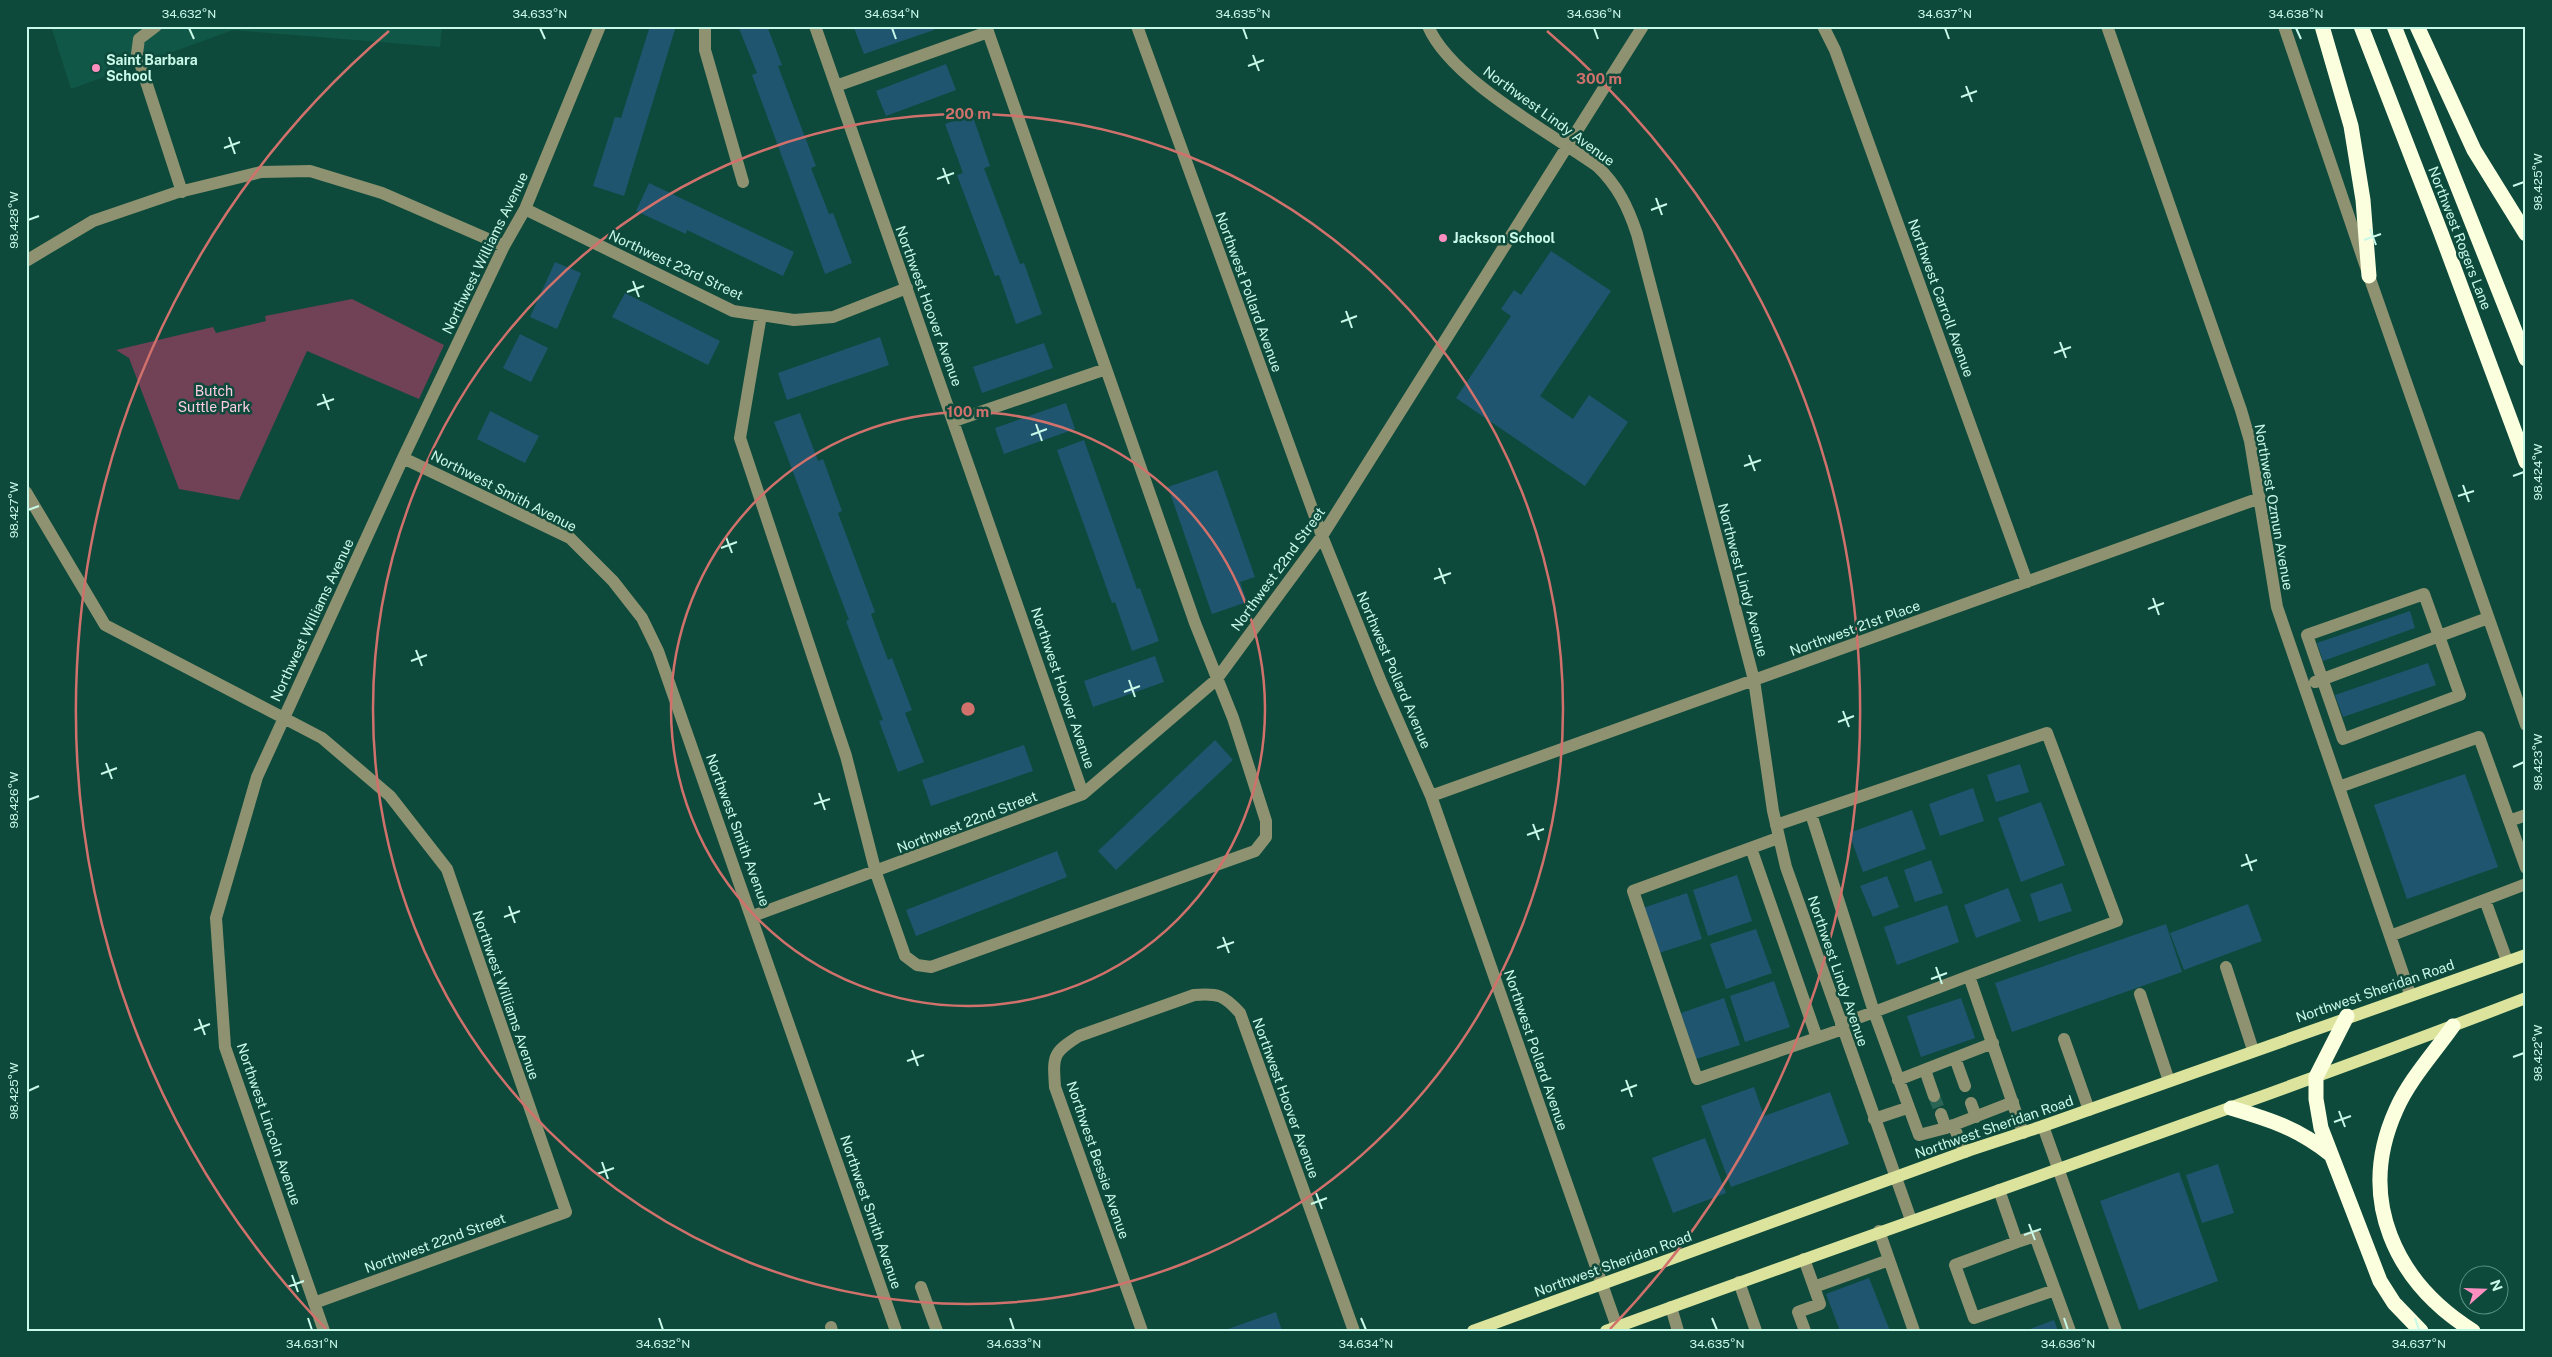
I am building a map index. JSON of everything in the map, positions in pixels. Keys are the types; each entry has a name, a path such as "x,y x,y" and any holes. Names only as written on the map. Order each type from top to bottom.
{"highway":[{"path":"2322,26 2351,126 2363,200 2369,276"},
{"name":"Northwest Rogers Lane","path":"2361,26 2441,233 2526,462"},
{"name":"Northwest Rogers Lane","path":"2394,26 2526,359"},
{"path":"2418,26 2474,150 2526,234"},
{"path":"2347,1016 2316,1077 2316,1099 2321,1128 2380,1280 2394,1303 2421,1331"},
{"path":"2453,1026 2405,1091 2395,1111 2382,1156 2380,1181 2386,1228 2406,1269 2436,1304 2473,1331"},
{"path":"2231,1108 2275,1122 2308,1137 2331,1155"}],"main road":[{"name":"Northwest Sheridan Road","path":"1473,1331 1965,1152 2089,1110 2347,1016 2526,955"},
{"path":"1612,1329 1879,1231 2059,1171 2526,998"}],"street":[{"path":"156,26 139,39 136,54 182,192"},
{"name":"Northwest Williams Avenue","path":"566,1212 447,869 390,796 322,738 284,718 403,458 504,246 525,209 600,26"},
{"path":"705,26 704,50 744,182"},
{"name":"Northwest Hoover Avenue","path":"814,26 1084,794"},
{"name":"Northwest Pollard Avenue","path":"1137,26 1322,536 1381,682 1431,796 1602,1284 1612,1329"},
{"name":"Northwest Lindy Avenue","path":"1428,26 1444,52 1478,85 1597,166 1614,182 1628,207 1637,234 1754,680 1777,832 1786,867 1911,1220"},
{"name":"Northwest 22nd Street","path":"753,916 1084,794 1216,680 1322,536 1642,26"},
{"name":"Northwest Carroll Avenue","path":"1823,26 1835,50 2028,582"},
{"name":"Northwest Ozmun Avenue","path":"2107,26 2250,441 2272,585 2289,642 2410,994"},
{"path":"2284,26 2526,726"},
{"path":"761,315 740,438 846,756 876,872 905,956 917,965 931,966 1254,851 1266,837 1266,821 1232,718 1216,680 987,29 836,86"},
{"path":"26,261 93,221 182,192 261,172 310,171 382,193 504,246"},
{"name":"Northwest 23rd Street","path":"525,209 733,311 794,320 833,317 906,288"},
{"path":"954,421 1106,369"},
{"name":"Northwest Smith Avenue","path":"403,458 570,538 613,581 642,618 658,651 753,916 896,1331"},
{"path":"26,492 105,625 284,718"},
{"name":"Northwest 21st Place","path":"1431,796 2260,498"},
{"path":"2289,642 2424,594 2460,695 2325,744"},
{"path":"2304,686 2488,618"},
{"path":"2307,635 2343,739"},
{"name":"Northwest Lincoln Avenue","path":"284,718 257,777 216,918 225,1047 324,1331"},
{"path":"2047,733 2117,921 1874,1012 1818,1038 1697,1079 1634,890 1751,848 1810,814 2047,733"},
{"path":"2339,786 2479,737 2526,868"},
{"path":"1810,814 1874,1012 1907,1108 1919,1135 1950,1127 2013,1102"},
{"path":"2509,821 2526,815"},
{"path":"1751,848 1818,1038"},
{"path":"2390,936 2526,884"},
{"path":"2485,900 2507,961"},
{"path":"2226,967 2254,1050"},
{"path":"1969,976 2023,1133"},
{"name":"Northwest Hoover Avenue","path":"1134,1015 1194,995 1213,993 1228,1000 1240,1013 1354,1331"},
{"path":"2140,994 2169,1081"},
{"name":"Northwest Bessie Avenue","path":"1134,1015 1079,1036 1062,1046 1053,1061 1055,1087 1142,1331"},
{"path":"2064,1039 2089,1110"},
{"path":"1898,1080 1992,1043"},
{"path":"1955,1058 1966,1086"},
{"path":"1925,1070 1934,1096"},
{"path":"1972,1103 1976,1117"},
{"path":"1874,1119 1907,1108"},
{"path":"1941,1114 1965,1152"},
{"path":"2043,1126 2116,1331"},
{"path":"1999,1190 2017,1242"},
{"name":"Northwest 22nd Street","path":"314,1303 566,1212"},
{"path":"1879,1231 1914,1331"},
{"path":"2055,1290 1974,1318 1955,1265 2035,1236 2055,1290 2070,1331"},
{"path":"1804,1259 1820,1304 1798,1312 1804,1331"},
{"path":"1814,1287 1889,1260"},
{"path":"1740,1282 1756,1331"},
{"path":"921,1286 937,1331"},
{"path":"1671,1307 1678,1331"}],"shaded area":[{"name":"Saint Barbara School","path":"51,26 442,26 440,47 233,30 71,89"}],"green space":[{"name":"Butch Suttle Park","path":"352,299 444,345 419,399 307,351 239,500 179,489 129,358 116,350 213,327 216,333 266,321 265,316"}],"building":[{"path":"650,26 676,26 624,196 593,186 615,117 621,118"},
{"path":"738,26 767,26 782,65 778,66 816,166 811,168 829,214 833,213 852,263 825,274 752,75 757,73"},
{"path":"860,26 933,26 934,30 864,54 854,28"},
{"path":"946,64 956,90 886,116 876,91"},
{"path":"972,114 990,166 984,168 1020,264 1024,263 1042,314 1016,324 999,275 995,276 957,175 963,173 945,124"},
{"path":"649,183 794,252 783,276 687,230 686,234 636,211"},
{"path":"1551,251 1611,291 1540,396 1573,419 1589,395 1628,422 1585,486 1456,398 1511,316 1501,309 1514,290 1521,295"},
{"path":"555,262 581,273 557,329 530,317"},
{"path":"625,293 720,341 708,365 612,317"},
{"path":"520,334 548,348 531,382 503,368"},
{"path":"880,337 889,365 787,400 778,373"},
{"path":"1044,343 1053,368 982,393 973,367"},
{"path":"1066,403 1075,429 1004,454 995,428"},
{"path":"490,411 539,436 525,463 477,439"},
{"path":"800,413 818,461 823,459 842,511 838,513 875,612 871,614 888,660 892,658 912,710 905,713 924,762 898,772 879,721 883,720 846,621 849,620 774,422"},
{"path":"1084,440 1137,589 1140,588 1159,641 1132,651 1115,602 1112,603 1057,450"},
{"path":"1217,470 1255,577 1240,582 1247,602 1212,614 1168,487"},
{"path":"2410,611 2415,628 2323,661 2317,643"},
{"path":"1155,656 1164,682 1093,707 1084,681"},
{"path":"2428,663 2436,685 2343,717 2335,695"},
{"path":"1215,740 1233,760 1116,870 1098,851"},
{"path":"1024,745 1033,771 931,806 922,780"},
{"path":"2020,764 2029,792 1996,802 1987,775"},
{"path":"2465,774 2498,867 2407,899 2374,805"},
{"path":"1973,788 1984,821 1940,836 1929,804"},
{"path":"2041,802 2065,865 2021,882 1998,818"},
{"path":"1912,810 1926,849 1863,872 1849,833"},
{"path":"1057,851 1067,877 916,936 906,910"},
{"path":"1931,860 1943,893 1915,902 1904,870"},
{"path":"1737,875 1752,921 1708,936 1693,890"},
{"path":"1887,876 1899,907 1873,917 1860,886"},
{"path":"2062,883 2072,911 2039,922 2030,894"},
{"path":"2008,888 2021,921 1976,938 1964,905"},
{"path":"1687,893 1702,939 1659,953 1643,908"},
{"path":"2248,904 2262,941 2184,970 2170,933"},
{"path":"1947,905 1959,942 1897,965 1884,927"},
{"path":"2166,924 2182,972 2012,1032 1995,983"},
{"path":"1756,929 1772,973 1726,989 1710,944"},
{"path":"1774,981 1790,1027 1745,1042 1730,996"},
{"path":"1724,998 1740,1045 1696,1059 1681,1013"},
{"path":"1961,998 1975,1038 1921,1057 1907,1016"},
{"path":"1754,1087 1764,1116 1830,1092 1849,1144 1731,1187 1701,1106"},
{"path":"1705,1138 1726,1193 1673,1213 1652,1158"},
{"path":"2218,1164 2234,1213 2202,1223 2186,1175"},
{"path":"2179,1172 2218,1281 2139,1310 2100,1201"},
{"path":"1869,1278 1890,1331 1840,1331 1826,1294"},
{"path":"1276,1312 1282,1331 1225,1331 1225,1330"},
{"path":"2054,1320 2058,1331 2025,1331"}],"tunnel":[{"path":"1934,1096 1941,1114"}],"place":[{"name":"Saint Barbara School","path":"96,68"},
{"name":"Jackson School","path":"1443,238"}]}
